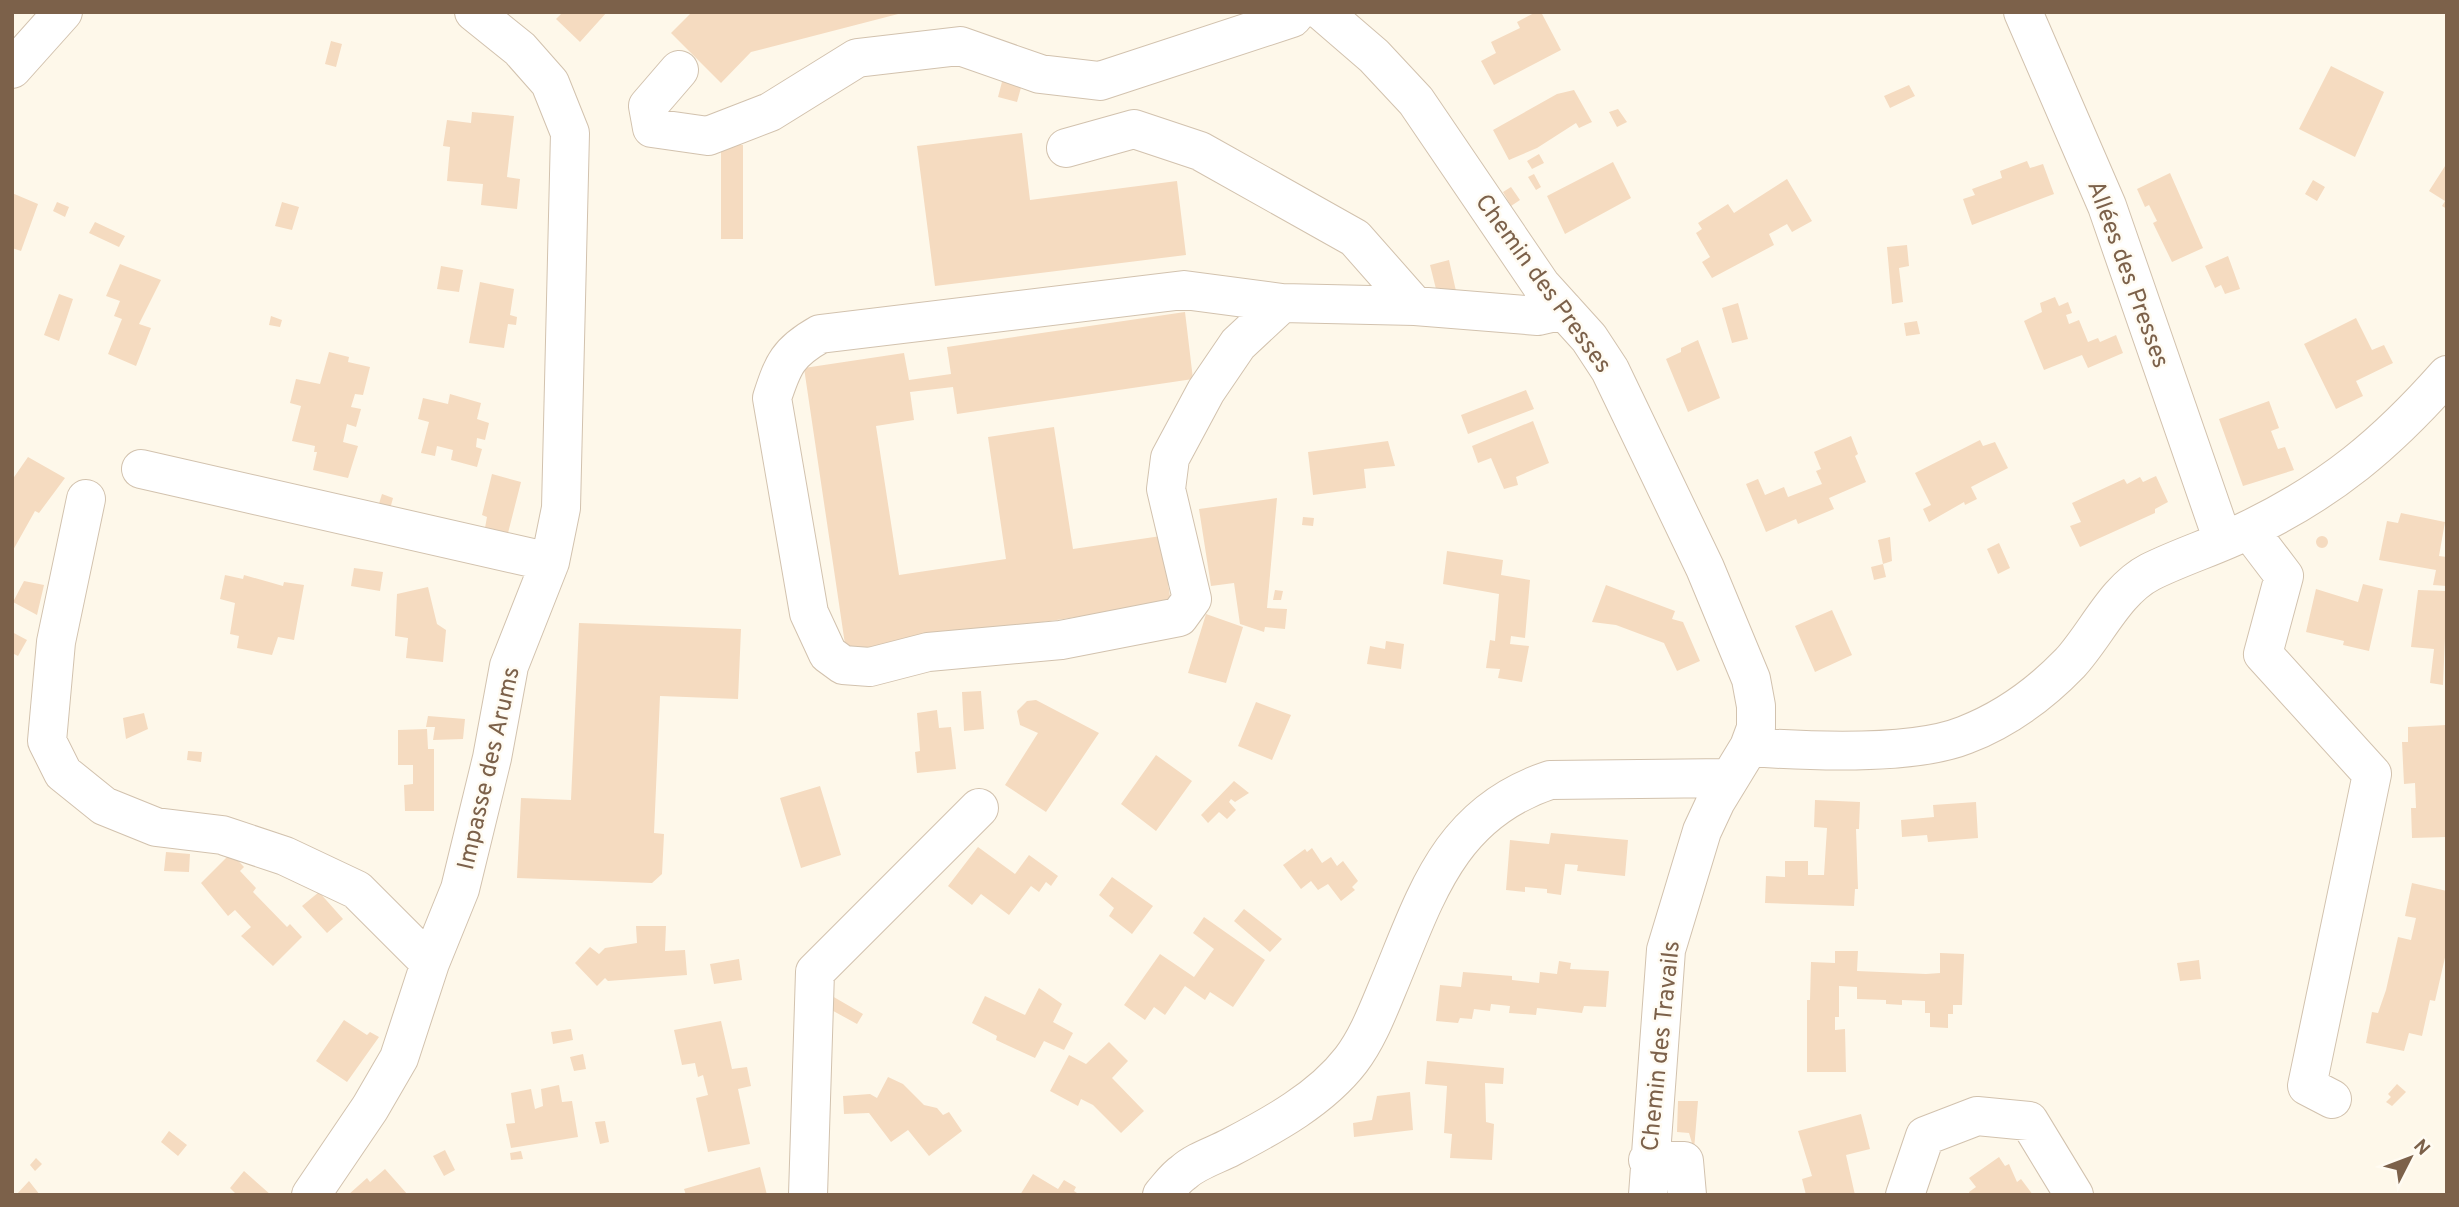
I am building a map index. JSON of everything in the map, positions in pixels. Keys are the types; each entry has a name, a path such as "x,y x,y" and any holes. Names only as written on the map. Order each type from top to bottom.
{"street":[{"path":"12,69 63,12"},
{"name":"Impasse des Arums","path":"311,1195 370,1108 399,1058 430,963 460,889 492,758 509,666 550,562 561,508 569,133 550,83 520,49 474,12"},
{"path":"679,70 648,106 652,128 708,136 770,112 857,58 960,46 1040,74 1100,81 1292,18 1297,12"},
{"name":"Chemin des Presses","path":"1324,12 1374,55 1416,101 1541,285 1589,338 1611,370 1740,645 1756,706 1756,727 1749,747"},
{"name":"Allées des Presses","path":"2023,12 2107,206 2236,536 2284,576 2263,654 2372,774 2307,1086 2332,1099"},
{"path":"1066,148 1134,129 1200,150 1354,238 1415,306"},
{"path":"1282,303 1238,344 1206,391 1170,458 1166,489 1192,598 1179,617 1061,640 928,652 870,667 843,665 828,653 809,613 772,398 783,364 797,347 820,334 1184,290 1282,303 1415,306 1538,316 1564,310"},
{"path":"1749,747 1884,747 1964,736 1994,721 2035,694 2071,662 2108,610 2147,573 2236,536 2357,466 2405,423 2447,375"},
{"path":"141,469 550,562"},
{"path":"86,499 56,642 47,741 63,773 104,806 156,827 222,835 285,856 356,890 430,963"},
{"name":"Chemin des Travails","path":"1648,1177 1666,950 1702,831 1729,778 1749,747"},
{"path":"1161,1195 1185,1170 1275,1124 1319,1091 1350,1061 1372,1024 1438,870 1457,842 1481,816 1523,789 1550,780 1578,777 1729,778"},
{"path":"808,1195 815,972 979,808"},
{"path":"1905,1195 1924,1136 1977,1116 2029,1121 2074,1195"},
{"path":"1648,1177 1684,1161 1687,1195"}],"building":[{"path":"563,12 607,12 580,42 556,19"},
{"path":"692,12 902,13 751,52 721,83 671,33"},
{"path":"1541,12 1561,50 1494,85 1481,61 1496,53 1491,42 1520,28 1517,22"},
{"path":"331,41 342,44 336,67 325,64"},
{"path":"2331,66 2384,92 2355,157 2299,129"},
{"path":"1003,78 1022,84 1017,102 998,97"},
{"path":"1909,85 1915,96 1890,108 1884,96"},
{"path":"1574,90 1592,122 1579,128 1576,123 1537,148 1509,160 1493,130 1557,94"},
{"path":"1618,109 1627,122 1617,127 1609,112"},
{"path":"472,112 514,116 507,177 520,179 517,209 481,205 483,184 447,181 450,147 443,146 447,120 471,123"},
{"path":"1022,133 1030,200 1177,181 1186,255 935,286 917,146"},
{"path":"721,145 743,145 743,239 721,239"},
{"path":"1539,154 1544,163 1532,169 1527,161"},
{"path":"2027,161 2030,168 2043,164 2054,194 1972,225 1963,199 1975,195 1972,189 2002,178 2000,171"},
{"path":"1613,162 1631,198 1565,234 1547,196"},
{"path":"2447,163 2447,209 2442,206 2445,201 2429,191"},
{"path":"2170,173 2203,248 2172,262 2153,223 2157,221 2149,205 2145,207 2137,189"},
{"path":"1534,174 1541,187 1536,190 1528,177"},
{"path":"1787,179 1812,221 1792,232 1787,224 1769,234 1774,245 1712,278 1702,262 1710,257 1696,233 1702,229 1698,223 1728,204 1734,213"},
{"path":"2313,180 2325,187 2317,201 2305,194"},
{"path":"1511,187 1520,200 1511,206 1503,192"},
{"path":"12,193 38,204 21,251 12,248"},
{"path":"57,202 69,207 65,217 53,211"},
{"path":"282,202 299,207 292,230 275,226"},
{"path":"95,222 125,236 119,247 89,233"},
{"path":"1907,245 1909,266 1899,268 1903,302 1892,304 1887,247"},
{"path":"2228,256 2240,289 2225,294 2221,285 2215,288 2205,266"},
{"path":"1449,260 1456,291 1436,289 1430,265"},
{"path":"120,264 161,280 139,324 151,328 136,366 108,354 122,319 114,316 120,301 106,296"},
{"path":"441,266 463,270 459,292 437,289"},
{"path":"480,282 514,289 510,315 517,317 516,325 508,324 504,348 469,343"},
{"path":"59,294 73,299 59,341 44,335"},
{"path":"2055,297 2059,306 2068,302 2072,313 2066,315 2069,324 2079,320 2088,342 2098,338 2100,342 2116,335 2123,353 2088,368 2082,355 2044,370 2024,321 2042,312 2040,303"},
{"path":"1738,303 1748,339 1732,343 1722,308"},
{"path":"1185,312 1193,379 957,414 953,387 910,392 914,420 876,426 899,575 1006,559 988,437 1054,427 1073,549 1161,536 1171,603 846,651 804,368 904,353 909,380 951,374 947,347"},
{"path":"271,316 282,320 280,327 269,325"},
{"path":"2356,318 2372,350 2384,345 2393,363 2356,381 2363,396 2336,409 2304,344"},
{"path":"1917,321 1920,334 1906,336 1904,323"},
{"path":"1698,340 1720,398 1688,412 1666,359"},
{"path":"329,352 349,357 348,362 370,367 363,395 355,394 351,407 361,409 356,427 347,424 343,442 358,446 348,478 313,470 317,452 314,452 315,446 292,441 301,406 290,403 296,379 320,384"},
{"path":"1526,390 1534,409 1468,434 1461,415"},
{"path":"450,394 481,403 477,419 489,423 485,440 477,438 476,447 482,449 477,467 451,460 453,450 437,446 435,456 421,453 429,422 418,419 423,398 448,404"},
{"path":"2269,401 2279,428 2271,431 2278,449 2285,447 2294,470 2243,486 2219,419"},
{"path":"1533,421 1549,463 1516,477 1518,485 1504,489 1491,458 1478,463 1472,446"},
{"path":"1851,436 1858,454 1855,456 1866,482 1829,498 1834,509 1798,524 1796,519 1766,532 1746,484 1758,479 1765,495 1784,487 1788,497 1822,484 1816,471 1821,469 1814,452"},
{"path":"1980,440 1983,446 1995,442 2008,468 1971,487 1977,499 1965,505 1964,502 1929,522 1923,509 1931,505 1915,473"},
{"path":"1388,441 1395,466 1364,469 1366,488 1313,495 1308,452"},
{"path":"28,457 65,478 39,513 35,511 12,552 12,480"},
{"path":"492,474 521,482 508,533 485,528 487,517 482,515"},
{"path":"2156,476 2168,502 2155,509 2155,513 2080,547 2070,526 2081,522 2072,503 2124,479 2127,484 2140,477 2143,482"},
{"path":"382,494 393,498 389,513 377,510"},
{"path":"1277,498 1267,608 1287,609 1285,629 1265,627 1264,632 1240,624 1234,583 1211,586 1199,509"},
{"path":"2401,513 2445,522 2439,556 2447,557 2447,586 2433,585 2436,570 2379,560 2387,521 2398,523"},
{"path":"1303,517 1314,518 1313,526 1302,525"},
{"path":"2322,536 2328,542 2322,548 2316,542"},
{"path":"1890,537 1892,561 1883,564 1878,540"},
{"path":"1999,543 2010,568 1998,574 1987,549"},
{"path":"1447,551 1503,560 1501,575 1530,580 1525,638 1511,636 1510,644 1529,646 1522,682 1498,678 1500,669 1486,668 1490,640 1495,641 1499,594 1443,584"},
{"path":"1883,564 1886,577 1874,580 1871,567"},
{"path":"354,568 383,572 380,591 351,586"},
{"path":"225,575 243,579 244,575 283,586 284,582 304,585 294,640 278,637 272,655 237,648 239,636 230,634 235,603 220,599"},
{"path":"24,581 44,585 37,615 13,602"},
{"path":"2363,584 2383,589 2369,651 2343,645 2344,641 2306,632 2316,589 2358,602"},
{"path":"1606,585 1675,611 1672,619 1683,622 1700,661 1677,671 1664,643 1616,625 1592,622"},
{"path":"428,587 437,624 446,630 443,662 406,658 408,638 395,636 397,594"},
{"path":"1275,590 1283,591 1281,600 1273,600"},
{"path":"2418,590 2447,591 2443,685 2430,683 2434,649 2411,647"},
{"path":"1832,610 1852,655 1815,672 1795,626"},
{"path":"1206,614 1243,627 1226,683 1188,673"},
{"path":"579,623 741,629 738,699 660,696 654,833 664,834 662,874 652,883 517,878 521,798 571,800"},
{"path":"12,632 27,640 18,656 12,653"},
{"path":"1386,641 1404,644 1401,669 1367,664 1370,646 1385,649"},
{"path":"981,691 984,729 964,731 962,692"},
{"path":"1036,700 1099,733 1046,812 1005,785 1038,733 1020,725 1017,711 1027,701"},
{"path":"1256,702 1291,715 1272,760 1238,746"},
{"path":"937,710 939,728 951,727 956,769 917,773 915,752 920,751 917,713"},
{"path":"144,713 148,729 126,739 123,718"},
{"path":"428,716 465,719 463,739 433,740 435,727 426,727"},
{"path":"2446,725 2447,837 2412,838 2411,808 2416,808 2415,783 2404,784 2402,742 2408,742 2408,727"},
{"path":"427,729 428,749 434,749 434,811 405,811 404,785 413,784 413,765 398,765 398,730"},
{"path":"188,751 202,752 201,762 187,760"},
{"path":"1156,755 1192,781 1156,831 1121,804"},
{"path":"1234,781 1249,793 1235,802 1231,799 1229,802 1236,810 1227,819 1219,812 1208,823 1201,815"},
{"path":"820,786 841,855 801,868 780,798"},
{"path":"1815,800 1860,802 1859,829 1856,829 1858,889 1855,889 1854,906 1765,903 1766,876 1785,877 1785,861 1808,861 1808,875 1824,875 1827,828 1814,827"},
{"path":"1976,802 1978,838 1928,842 1927,835 1902,837 1901,820 1934,817 1933,805"},
{"path":"1551,833 1628,840 1625,876 1577,871 1578,865 1565,864 1561,895 1547,893 1547,889 1525,887 1525,892 1506,890 1510,840 1549,844"},
{"path":"978,847 1015,874 1029,855 1058,876 1051,886 1046,882 1039,892 1031,886 1009,915 981,894 972,905 948,886"},
{"path":"1312,848 1322,863 1331,857 1337,866 1343,861 1358,881 1352,887 1355,890 1341,901 1328,884 1318,890 1311,881 1301,889 1283,865 1305,849 1307,852"},
{"path":"166,852 190,854 189,872 164,871"},
{"path":"231,853 244,867 240,871 256,888 253,892 287,927 290,924 302,937 273,966 241,936 251,927 235,910 228,916 201,883"},
{"path":"1112,877 1153,906 1132,934 1109,916 1114,908 1099,895"},
{"path":"2412,883 2447,891 2447,949 2435,1001 2430,1000 2422,1036 2409,1033 2404,1051 2366,1043 2372,1012 2378,1013 2386,990 2398,937 2411,940 2416,918 2405,916"},
{"path":"319,892 343,919 327,933 302,906"},
{"path":"1244,909 1282,939 1270,952 1234,921"},
{"path":"1204,917 1265,960 1233,1007 1210,992 1205,1000 1185,986 1165,1015 1154,1007 1145,1020 1124,1005 1160,954 1194,977 1214,949 1193,933"},
{"path":"636,926 666,926 665,951 685,950 687,975 608,981 605,978 597,986 575,963 590,947 599,954 605,948 637,943"},
{"path":"1835,951 1858,951 1857,971 1926,974 1940,973 1940,953 1964,954 1962,1005 1953,1005 1953,1014 1948,1014 1948,1028 1930,1027 1930,1013 1925,1013 1925,1001 1902,1000 1902,1005 1886,1004 1886,1000 1857,999 1857,987 1839,986 1839,1017 1835,1017 1835,1030 1845,1029 1846,1072 1807,1072 1807,1000 1810,1000 1811,962 1835,963"},
{"path":"739,959 742,980 714,984 710,964"},
{"path":"2199,960 2201,979 2180,981 2177,963"},
{"path":"1559,961 1571,963 1570,969 1609,971 1606,1007 1584,1006 1582,1013 1537,1008 1536,1015 1509,1013 1510,1006 1491,1004 1490,1011 1474,1009 1472,1019 1460,1018 1458,1023 1436,1021 1440,985 1461,987 1463,972 1512,976 1512,980 1539,983 1540,972 1557,974"},
{"path":"1039,988 1062,1004 1053,1022 1073,1033 1064,1050 1044,1041 1035,1058 996,1040 997,1036 972,1023 985,996 1025,1015"},
{"path":"832,996 863,1014 857,1024 826,1007"},
{"path":"344,1020 367,1035 370,1032 379,1037 347,1082 316,1061"},
{"path":"721,1021 732,1069 747,1067 751,1086 738,1089 750,1144 708,1152 696,1098 708,1095 703,1075 698,1077 695,1063 682,1065 674,1030"},
{"path":"571,1029 573,1040 553,1044 551,1032"},
{"path":"1109,1042 1128,1061 1112,1078 1144,1111 1121,1133 1093,1105 1081,1099 1078,1106 1050,1091 1069,1055 1086,1064"},
{"path":"583,1054 586,1069 574,1071 570,1057"},
{"path":"1427,1061 1504,1068 1503,1084 1485,1083 1486,1122 1494,1124 1492,1160 1450,1158 1452,1134 1444,1133 1447,1086 1425,1084"},
{"path":"888,1077 903,1084 924,1105 937,1108 943,1115 949,1112 962,1131 929,1156 908,1130 891,1142 869,1113 844,1114 843,1096 870,1094 877,1098"},
{"path":"2397,1084 2406,1092 2392,1106 2386,1102 2391,1097 2388,1094"},
{"path":"559,1085 562,1102 572,1101 578,1137 511,1148 506,1124 515,1123 511,1093 531,1089 535,1109 543,1106 541,1089"},
{"path":"1410,1092 1413,1130 1354,1137 1353,1123 1372,1120 1377,1096"},
{"path":"1678,1101 1698,1101 1694,1150 1689,1133 1677,1132"},
{"path":"1861,1114 1870,1149 1846,1155 1855,1195 1806,1195 1802,1179 1812,1176 1798,1131"},
{"path":"605,1121 609,1142 600,1144 595,1122"},
{"path":"169,1131 187,1145 178,1156 161,1142"},
{"path":"445,1150 455,1170 444,1176 433,1156"},
{"path":"521,1151 523,1159 511,1160 510,1153"},
{"path":"1999,1157 2005,1166 2009,1164 2017,1182 2021,1179 2033,1195 1970,1195 1969,1192 1976,1187 1969,1178"},
{"path":"36,1158 42,1164 35,1171 30,1165"},
{"path":"760,1167 767,1195 686,1195 684,1189"},
{"path":"385,1169 408,1195 348,1195 367,1178 370,1182"},
{"path":"244,1171 271,1195 237,1195 230,1188"},
{"path":"1033,1174 1058,1189 1064,1180 1076,1187 1074,1191 1080,1195 1020,1195"},
{"path":"29,1181 40,1195 16,1195"}]}
